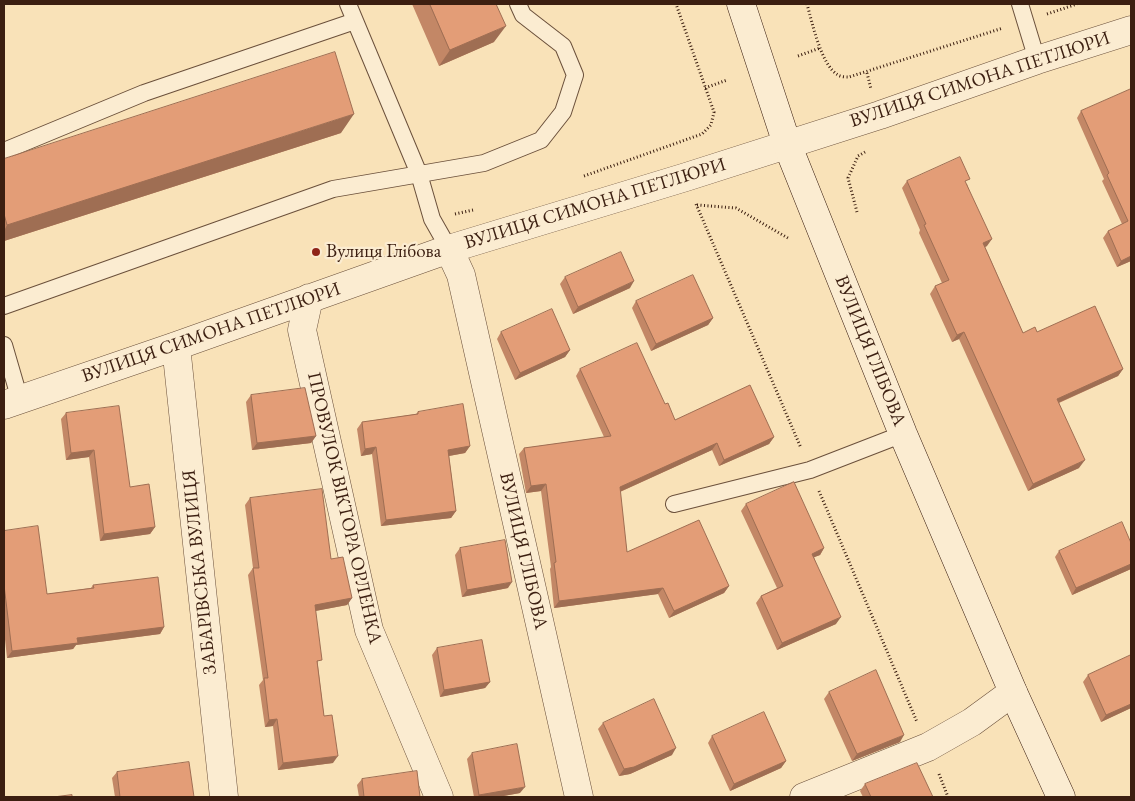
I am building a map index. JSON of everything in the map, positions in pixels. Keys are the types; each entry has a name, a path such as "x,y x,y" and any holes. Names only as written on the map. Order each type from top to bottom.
{"street":[{"name":"ВУЛИЦЯ ГЛІБОВА","path":"741,4 787,144 903,434 1013,692 1061,797"},
{"name":"ВУЛИЦЯ СИМОНА ПЕТЛЮРИ","path":"12,402 449,249 880,115 1037,60 1131,30"},
{"name":"ВУЛИЦЯ ГЛІБОВА","path":"449,249 461,275 579,797"},
{"name":"ПРОВУЛОК ВІКТОРА ОРЛЕНКА","path":"309,298 302,330 369,630 439,797"},
{"name":"ЗАБАРІВСЬКА ВУЛИЦЯ","path":"176,346 224,797"},
{"path":"804,797 928,747 972,722 1013,692"}],"lane":[{"path":"348,4 419,174 432,219 449,249"},
{"path":"4,306 333,189 484,164 541,140 563,112 575,76 563,46 523,15 518,4"},
{"path":"1020,4 1037,60"},
{"path":"4,151 144,93 355,21"},
{"path":"4,345 12,402"},
{"path":"674,504 810,470 903,434"}],"path":[{"path":"577,178 702,134 711,125 714,112 676,4"},
{"path":"807,4 820,48 827,63 838,76 849,77 867,73 1077,4"},
{"path":"798,56 820,48"},
{"path":"867,73 872,93"},
{"path":"705,88 727,80"},
{"path":"857,212 848,178 858,156 866,151"},
{"path":"694,198 948,797"},
{"path":"697,206 736,208 788,238"},
{"path":"432,219 478,208"}],"building":[{"path":"430,4 496,4 506,26 450,50"},
{"path":"335,52 354,114 7,225 4,214 4,159"},
{"path":"1131,89 1131,256 1121,261 1108,231 1128,221 1081,111"},
{"path":"960,157 970,179 965,181 992,239 983,243 1023,333 1035,327 1037,332 1095,306 1123,369 1057,399 1085,460 1033,484 964,332 957,335 935,286 949,280 924,225 926,224 907,181"},
{"path":"621,252 634,281 578,307 565,277"},
{"path":"693,275 713,318 656,344 636,301"},
{"path":"552,309 570,350 520,373 501,332"},
{"path":"637,343 665,404 668,403 675,420 750,385 774,437 724,460 717,443 620,487 627,552 699,520 729,586 674,611 663,588 559,601 546,484 531,486 524,448 611,436 580,369"},
{"path":"305,388 316,436 257,443 251,395"},
{"path":"463,404 470,446 448,450 456,511 386,520 376,447 365,449 362,422 418,414 418,412"},
{"path":"119,406 130,487 149,484 155,527 104,534 94,450 71,453 66,413"},
{"path":"794,482 824,548 812,554 841,617 782,643 761,596 783,586 746,504"},
{"path":"322,489 331,559 343,557 352,598 315,605 322,660 317,661 324,716 332,715 338,756 283,763 277,719 269,720 264,678 268,678 253,568 259,568 250,498"},
{"path":"1122,522 1131,543 1131,564 1076,588 1059,551"},
{"path":"38,526 47,594 94,588 93,585 158,577 164,627 77,638 78,643 12,651 4,585 4,531"},
{"path":"505,540 512,582 467,590 460,548"},
{"path":"482,640 490,682 444,690 437,648"},
{"path":"1131,655 1131,704 1106,715 1088,675"},
{"path":"876,670 904,735 857,754 829,692"},
{"path":"654,699 676,748 634,767 624,769 603,723"},
{"path":"764,712 786,761 734,784 712,736"},
{"path":"517,744 525,787 479,795 472,753"},
{"path":"189,762 194,797 120,797 117,772"},
{"path":"917,763 933,797 871,797 865,784"},
{"path":"417,771 420,797 364,797 362,779"},
{"path":"72,795 72,797 54,797"}],"place":[{"name":"Вулиця Глібова","path":"316,252"}]}
